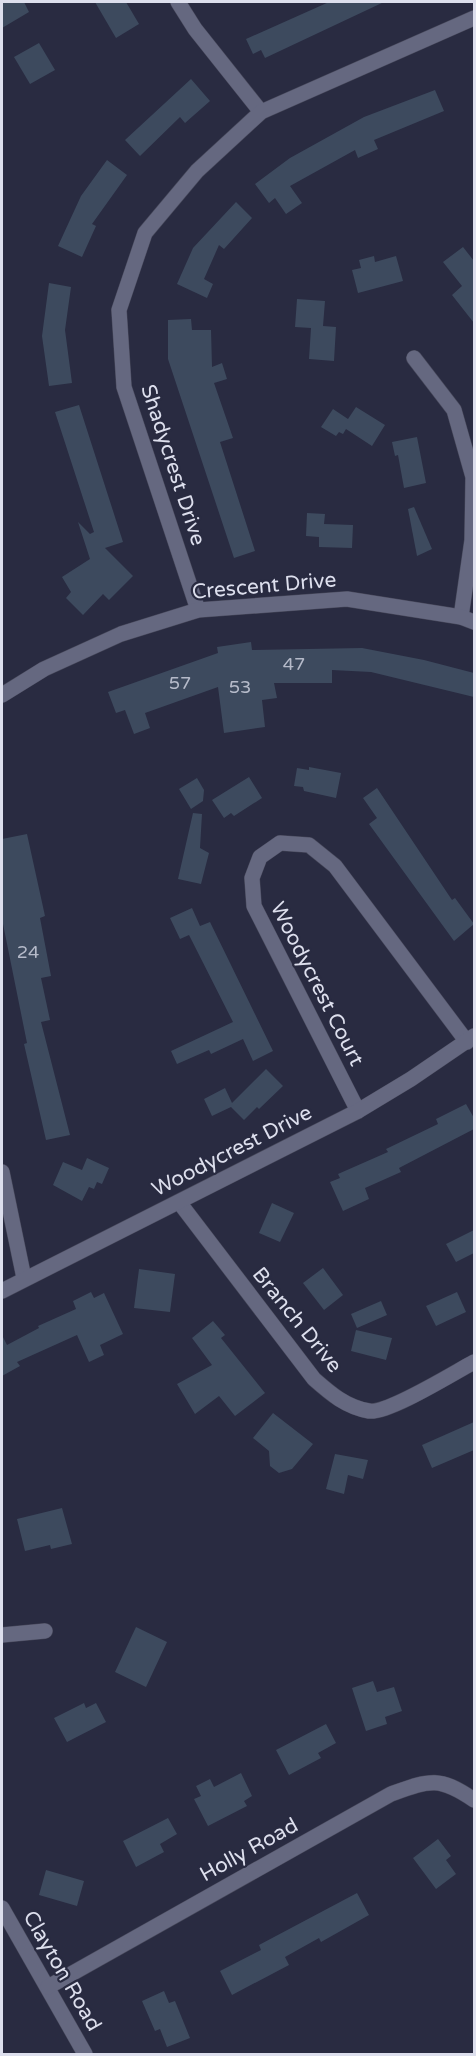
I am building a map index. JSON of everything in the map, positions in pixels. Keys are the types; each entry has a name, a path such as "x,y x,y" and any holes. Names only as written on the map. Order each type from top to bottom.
{"street":[{"path":"178,2 195,29 261,112"},
{"name":"Shadycrest Drive","path":"198,610 124,387 119,310 145,233 197,171 261,112 474,18"},
{"path":"414,358 454,410 473,477 468,620"},
{"name":"Crescent Drive","path":"2,695 44,669 121,634 198,610 347,599 468,620"},
{"name":"Woodycrest Court","path":"358,1111 254,906 252,878 260,857 280,843 309,845 334,866 471,1039"},
{"name":"Woodycrest Drive","path":"2,1291 358,1111 471,1039"},
{"path":"2,1172 24,1278"},
{"name":"Branch Drive","path":"179,1202 314,1379 339,1401 372,1412 400,1402 474,1362"},
{"path":"2,1635 45,1630"},
{"name":"Holly Road","path":"48,1987 391,1794 422,1783 447,1783 474,1800"},
{"name":"Clayton Road","path":"2,1908 85,2055"}],"building":[{"path":"2,2 24,2 29,12 2,28"},
{"path":"95,2 126,2 139,24 116,38"},
{"path":"329,2 384,2 265,58 261,50 253,54 246,39"},
{"path":"39,43 55,70 30,84 14,57"},
{"path":"191,79 210,101 185,123 180,117 140,156 125,140"},
{"path":"435,90 444,111 374,140 378,149 358,158 355,150 290,186 302,203 286,214 275,198 269,203 255,184 290,158 364,117"},
{"path":"107,160 127,175 92,224 96,226 82,257 58,246 81,196"},
{"path":"236,202 252,218 224,249 219,245 204,279 213,284 207,298 177,284 193,248"},
{"path":"463,247 474,261 474,323 452,295 462,286 443,262"},
{"path":"374,256 375,262 396,256 403,281 358,293 352,270 361,268 359,260"},
{"path":"49,283 71,287 65,330 72,383 49,386 42,336"},
{"path":"297,299 325,301 323,326 336,327 334,361 309,359 311,328 295,327"},
{"path":"191,319 192,330 211,330 212,367 222,363 227,379 214,383 233,438 220,442 255,551 234,558 168,359 168,320"},
{"path":"79,405 123,542 105,548 133,576 109,600 103,594 83,615 66,598 71,592 62,577 90,559 78,522 90,534 94,532 55,412"},
{"path":"356,407 385,425 372,446 346,429 343,434 339,432 336,436 321,427 333,409 348,419"},
{"path":"417,437 426,483 404,488 398,455 395,456 392,442"},
{"path":"414,507 432,549 417,556 408,509"},
{"path":"307,513 325,514 324,524 353,525 352,548 319,547 319,537 306,536"},
{"path":"251,642 252,650 362,648 424,660 474,673 474,697 371,672 332,670 332,683 274,683 277,698 262,700 265,727 224,733 218,687 145,713 150,728 134,734 125,710 116,713 108,692 218,653 217,647"},
{"path":"309,767 341,773 336,798 304,791 303,787 294,786 297,768 309,770"},
{"path":"249,777 262,798 234,816 231,813 224,818 212,800"},
{"path":"197,778 204,790 203,801 191,809 179,789"},
{"path":"377,788 452,900 455,898 474,924 454,941 369,824 377,818 363,798"},
{"path":"193,813 202,814 200,848 209,853 201,884 178,879"},
{"path":"27,834 45,916 40,918 51,976 41,978 50,1020 41,1022 70,1135 46,1140 24,1044 27,1043 2,919 2,839"},
{"path":"192,908 200,926 210,922 273,1051 253,1061 243,1039 211,1054 209,1050 177,1064 171,1051 233,1022 189,935 180,939 170,918"},
{"path":"266,1069 283,1086 259,1109 257,1107 244,1120 231,1107 212,1116 204,1099 225,1088 232,1103"},
{"path":"466,1104 474,1118 474,1129 399,1168 401,1172 365,1188 369,1199 343,1211 330,1182 340,1178 338,1174 388,1152 386,1149 438,1124 436,1119"},
{"path":"87,1158 109,1168 102,1184 97,1182 94,1189 89,1187 82,1201 53,1185 63,1162 82,1170"},
{"path":"272,1203 294,1213 280,1242 259,1233"},
{"path":"474,1230 474,1253 456,1262 446,1244"},
{"path":"323,1268 343,1295 324,1310 303,1283"},
{"path":"139,1269 175,1274 170,1312 134,1308"},
{"path":"91,1292 94,1298 104,1293 123,1334 100,1345 104,1355 89,1362 77,1335 17,1362 20,1366 2,1376 2,1335 7,1345 39,1328 38,1326 76,1309 73,1301"},
{"path":"457,1292 466,1312 436,1326 426,1306"},
{"path":"381,1301 387,1315 357,1328 351,1314"},
{"path":"213,1321 225,1335 221,1338 265,1393 235,1416 219,1396 195,1414 177,1384 212,1365 192,1338"},
{"path":"356,1330 392,1338 386,1360 351,1351"},
{"path":"273,1413 313,1444 292,1469 279,1473 270,1466 269,1451 253,1438"},
{"path":"474,1422 474,1450 432,1468 422,1445"},
{"path":"335,1454 368,1460 363,1479 348,1475 344,1494 326,1489"},
{"path":"62,1508 72,1544 51,1549 50,1545 25,1551 17,1519"},
{"path":"136,1627 167,1642 146,1687 115,1672"},
{"path":"373,1681 377,1692 394,1687 402,1711 385,1717 387,1724 366,1731 352,1688"},
{"path":"84,1703 86,1708 96,1703 106,1722 67,1742 54,1718"},
{"path":"326,1724 336,1743 318,1753 321,1758 289,1775 276,1750"},
{"path":"241,1773 252,1796 244,1801 247,1806 208,1826 194,1799 201,1796 196,1786 210,1779 214,1787"},
{"path":"168,1818 177,1834 160,1844 164,1852 136,1867 123,1841"},
{"path":"438,1839 451,1856 446,1860 456,1874 436,1889 413,1858"},
{"path":"46,1870 84,1881 77,1906 39,1895"},
{"path":"357,1893 369,1915 321,1942 319,1938 285,1957 289,1965 232,1995 220,1971 261,1950 259,1945"},
{"path":"164,1991 169,2003 175,2001 190,2038 167,2047 160,2029 155,2031 142,2001"}]}
